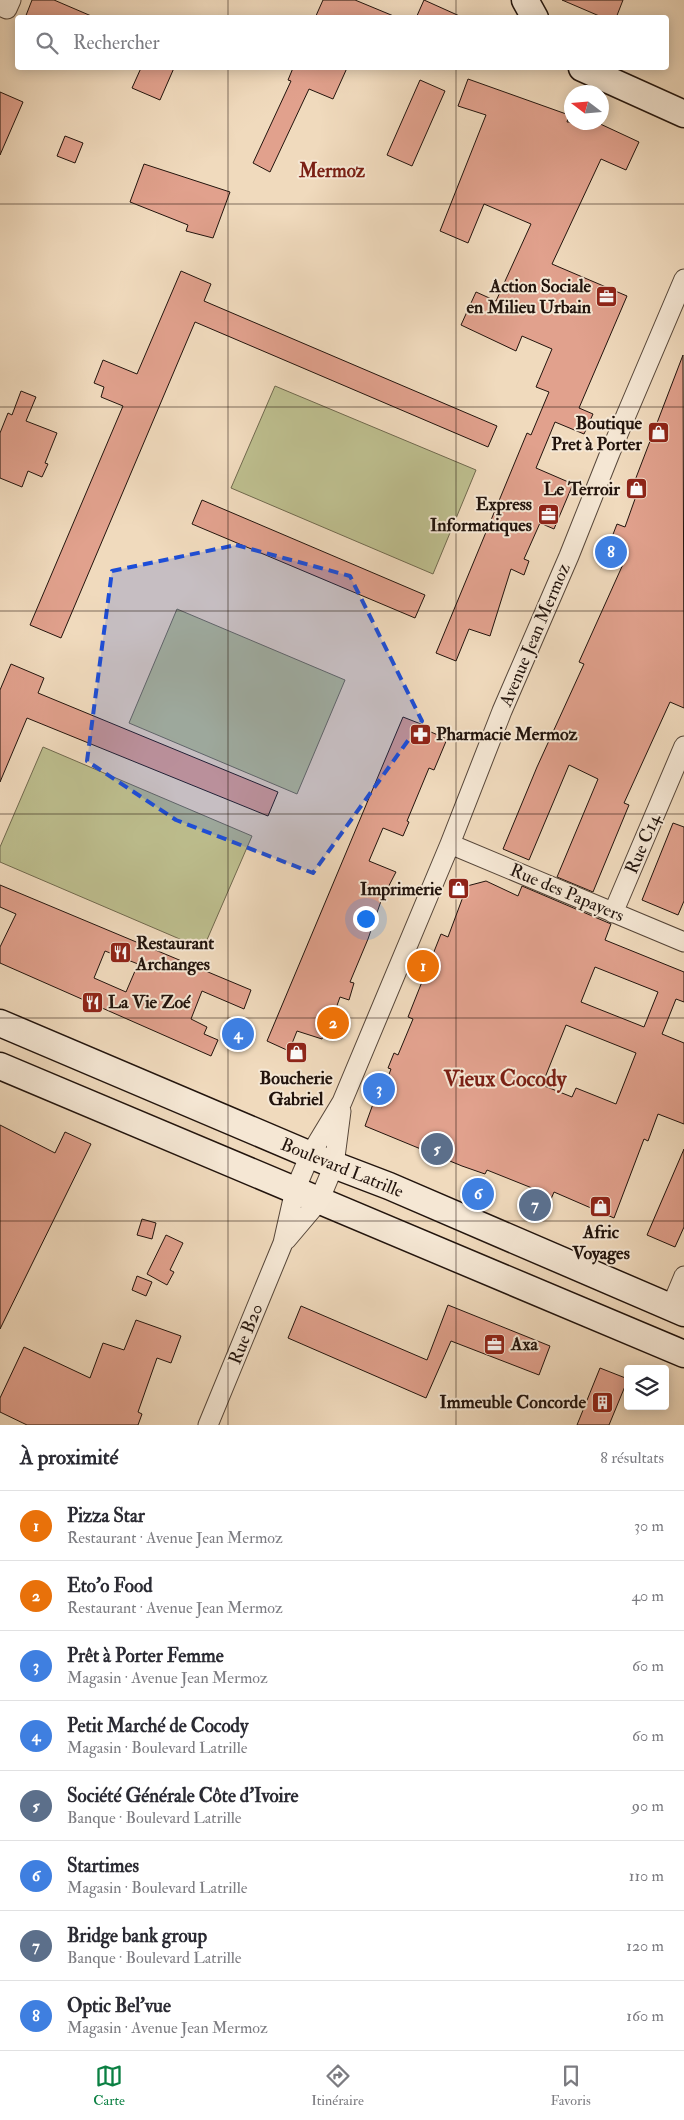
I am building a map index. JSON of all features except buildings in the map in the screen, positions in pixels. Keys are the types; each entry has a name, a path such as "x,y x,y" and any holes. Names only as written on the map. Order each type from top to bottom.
{"main road":[{"path":"525,0 532,15"},
{"path":"586,70 684,114"},
{"name":"Boulevard Latrille","path":"0,1023 310,1155 389,1186 677,1310"},
{"path":"0,1066 684,1354"}],"street":[{"path":"0,6 7,9 11,0"},
{"name":"Avenue Jean Mermoz","path":"310,1155 342,1102 450,844 502,711 576,542 610,452 684,279"},
{"name":"Rue C14","path":"613,913 684,746"},
{"name":"Rue des Papayers","path":"450,844 684,942"},
{"name":"Avenue Jean Mermoz","path":"334,1165 342,1102"},
{"name":"Rue B20","path":"208,1425 283,1243 295,1190 310,1155"},
{"name":"Rue B20","path":"283,1243 319,1201 334,1165"},
{"path":"677,1310 684,1276"}],"highlighted area":[{"path":"236,545 350,576 422,721 313,873 176,820 87,761 112,571"}],"green space":[{"path":"275,386 476,470 433,574 231,488"},
{"path":"177,609 345,680 297,794 129,723"},
{"path":"43,747 252,836 203,949 0,862 0,847"}],"place":[{"name":"Action Sociale en Milieu Urbain","path":"607,296"},
{"name":"Boutique Pret à Porter","path":"658,433"},
{"name":"Le Terroir","path":"636,489"},
{"name":"Express Informatiques","path":"548,514"},
{"name":"Optic Bel'vue","path":"611,552"},
{"name":"Pharmacie Mermoz","path":"420,734"},
{"name":"Imprimerie","path":"458,889"},
{"name":"Restaurant Archanges","path":"120,953"},
{"name":"Pizza Star","path":"423,966"},
{"name":"La Vie Zoé","path":"92,1002"},
{"name":"Eto'o Food","path":"333,1023"},
{"name":"Petit Marché de Cocody","path":"238,1034"},
{"name":"Boucherie Gabriel","path":"296,1053"},
{"name":"Prêt à Porter Femme","path":"379,1089"},
{"name":"Société Générale Côte d’Ivoire","path":"437,1149"},
{"name":"Startimes","path":"478,1194"},
{"name":"Bridge bank group","path":"535,1205"},
{"name":"Afric Voyages","path":"601,1207"},
{"name":"Axa","path":"495,1344"},
{"name":"Immeuble Concorde","path":"602,1402"}],"district":[{"name":"Mermoz","path":"332,171"},
{"name":"Vieux Cocody","path":"505,1079"}]}
